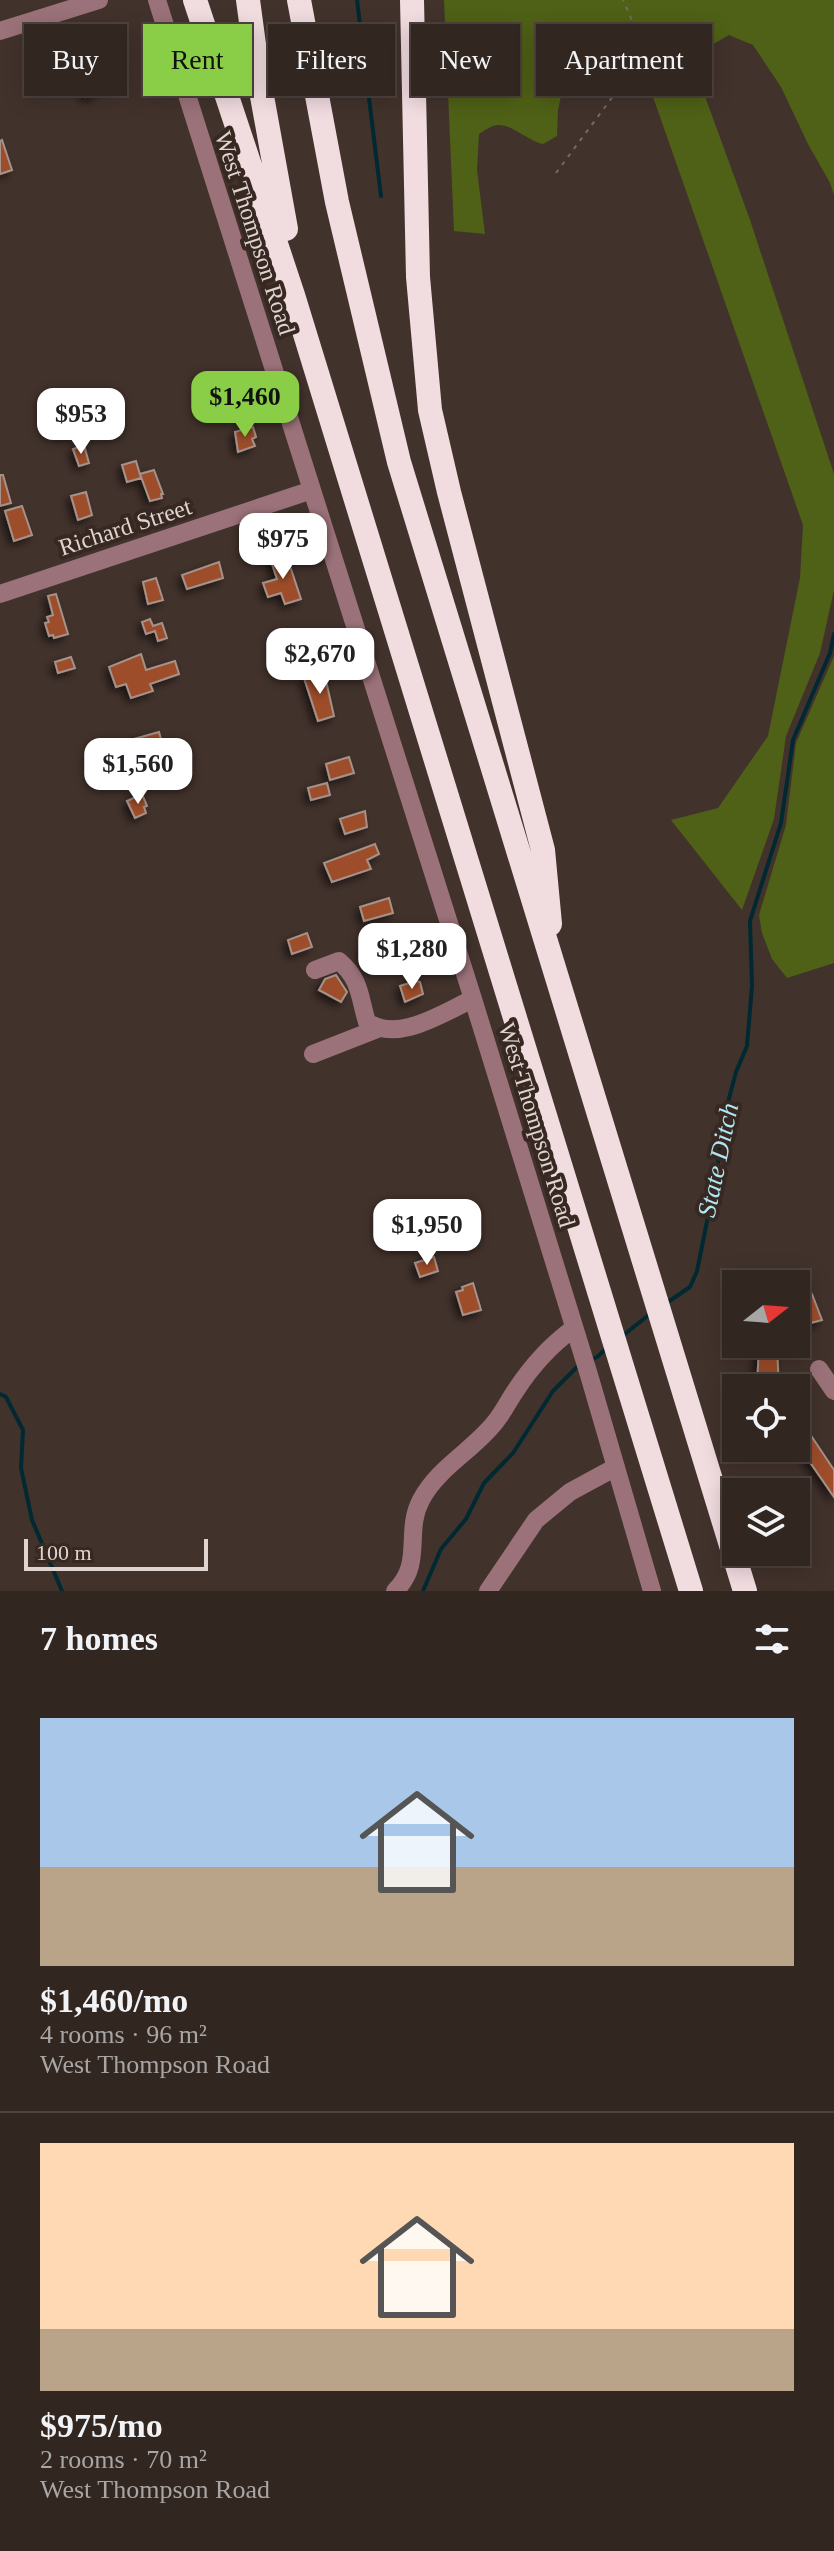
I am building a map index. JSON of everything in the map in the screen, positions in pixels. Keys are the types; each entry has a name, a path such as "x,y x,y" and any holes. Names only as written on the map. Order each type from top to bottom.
{"highway":[{"path":"195,0 293,295 691,1591"},
{"path":"248,0 292,266 293,295"},
{"path":"299,0 337,202 399,462 745,1591"},
{"path":"412,0 419,292 430,410 452,506 543,850 554,974"}],"street":[{"path":"0,31 99,0"},
{"name":"West Thompson Road","path":"157,0 473,999 652,1591"},
{"name":"Richard Street","path":"0,594 312,490"},
{"path":"315,970 339,961 350,971 357,981 367,1022 377,1029 391,1031 412,1026 473,999"},
{"path":"313,1054 377,1029"},
{"path":"395,1591 410,1574 414,1517 434,1479 465,1454 496,1421 517,1388 556,1341 574,1328"},
{"path":"819,1369 834,1391"},
{"path":"488,1591 536,1520 570,1492 616,1467"}],"path":[{"path":"556,173 631,72 637,59 639,45 623,0"}],"green space":[{"path":"444,0 834,0 834,195 781,87 753,45 729,35 712,45 712,24 536,24 536,96 561,96 557,136 543,144 503,125 493,126 479,134 477,170 485,234 454,231 448,96 520,96 520,24 445,24"},
{"path":"653,96 705,96 749,217 834,474 834,590 820,653 786,736 774,819 742,910 671,820 718,808 768,736 800,578 803,525"},
{"path":"834,656 834,963 787,978 772,959 759,915 786,825 796,743"}],"building":[{"path":"0,141 12,170 0,174"},
{"path":"66,394 77,429 62,433 50,399"},
{"path":"253,427 255,446 238,452 235,432"},
{"path":"84,445 89,463 79,466 73,449"},
{"path":"136,461 141,478 127,482 122,465"},
{"path":"154,470 163,494 162,498 150,501 140,474"},
{"path":"0,475 3,475 11,503 0,506"},
{"path":"86,492 92,515 78,520 71,496"},
{"path":"22,506 32,535 14,541 5,511"},
{"path":"286,554 301,599 285,604 281,593 268,597 263,583 277,579 270,558"},
{"path":"219,562 223,578 187,589 182,575"},
{"path":"156,578 163,600 148,604 143,582"},
{"path":"56,594 68,634 54,638 53,635 49,636 45,623 49,622 47,617 53,615 48,596"},
{"path":"150,619 153,626 162,623 167,638 158,641 155,631 146,634 142,622"},
{"path":"141,654 146,670 175,661 179,674 150,684 153,691 131,698 126,684 116,687 109,667"},
{"path":"71,657 75,668 58,673 55,662"},
{"path":"324,672 334,716 318,721 304,678"},
{"path":"159,732 165,754 140,761 134,739"},
{"path":"349,757 354,773 330,780 326,764"},
{"path":"327,783 330,795 311,800 308,788"},
{"path":"142,794 147,806 144,807 146,813 135,818 127,801"},
{"path":"365,811 367,827 345,834 340,819"},
{"path":"375,844 379,854 367,860 371,869 332,882 324,863"},
{"path":"389,898 393,913 364,921 360,907"},
{"path":"307,933 312,947 292,954 288,940"},
{"path":"404,937 410,953 369,966 363,950"},
{"path":"336,975 347,992 341,1002 319,990 325,979"},
{"path":"420,982 423,994 405,1002 400,986"},
{"path":"434,1257 438,1271 420,1277 415,1263"},
{"path":"473,1283 481,1310 463,1315 456,1292"},
{"path":"810,1295 822,1320 810,1323"},
{"path":"758,1358 778,1358 778,1374 758,1374"},
{"path":"810,1434 834,1470 834,1497 810,1462"}],"waterway":[{"path":"357,0 381,196"},
{"name":"State Ditch","path":"665,1304 690,1287 697,1271 717,1172 722,1125 736,1072 747,1046 752,986 750,921 781,823 793,740 830,653 834,634"},
{"name":"State Ditch","path":"620,1338 651,1313"},
{"name":"State Ditch","path":"589,1361 607,1348"},
{"name":"State Ditch","path":"423,1591 441,1549 466,1519 484,1483 513,1453 553,1391 580,1364"},
{"name":"State Ditch","path":"0,1394 6,1397 23,1430 21,1468 32,1520 62,1591"}]}
